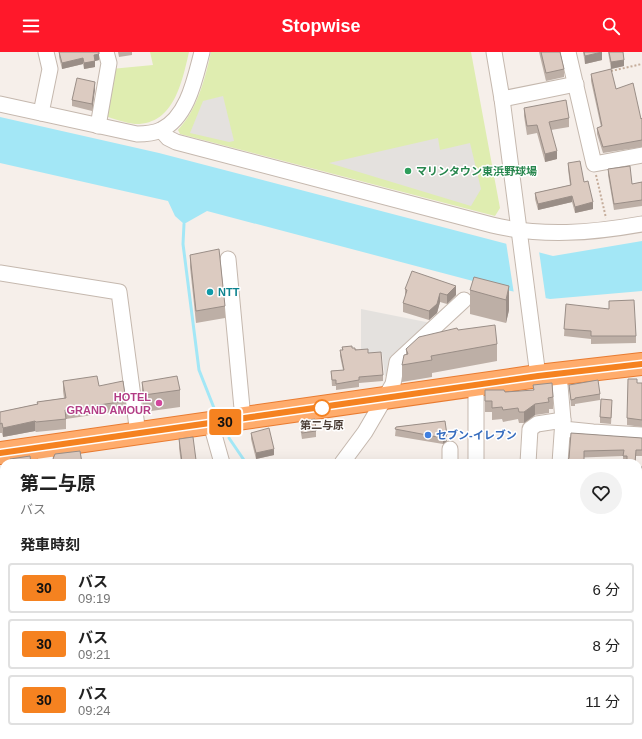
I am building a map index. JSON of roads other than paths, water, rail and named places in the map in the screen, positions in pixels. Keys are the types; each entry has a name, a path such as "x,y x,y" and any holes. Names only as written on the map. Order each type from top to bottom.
{"highway":[{"path":"0,453 45,455 138,434 549,375 642,364"}],"street":[{"path":"41,113 50,69 46,52"},
{"path":"98,126 109,63 106,52"},
{"path":"0,104 137,134 161,130 181,113 186,103 202,52"},
{"path":"494,52 502,99 531,312 563,424 560,459"},
{"path":"568,52 594,164 642,155"},
{"path":"502,99 576,84"},
{"path":"161,130 168,138 176,142 492,226 520,231 581,233 642,224"},
{"path":"228,259 243,419"},
{"path":"0,273 119,292 138,434"},
{"path":"345,459 365,432 393,384 396,362 464,300"},
{"path":"476,386 476,459"},
{"path":"211,424 221,459"},
{"path":"528,459 530,429 537,424 563,424 642,435"}],"water":[{"path":"0,117 159,153 553,256 642,241 642,291 550,299 511,291 207,211 184,224 175,216 168,201 0,163"}],"waterway":[{"path":"184,224 183,244 199,370 214,408"},
{"path":"229,438 243,459"}],"place":[{"name":"マリンタウン東浜野球場","path":"408,171"},
{"name":"NTT","path":"210,292"},
{"name":"HOTEL GRAND AMOUR","path":"159,403"},
{"name":"第二与原","path":"322,408"},
{"name":"セブン-イレブン","path":"428,435"}]}
